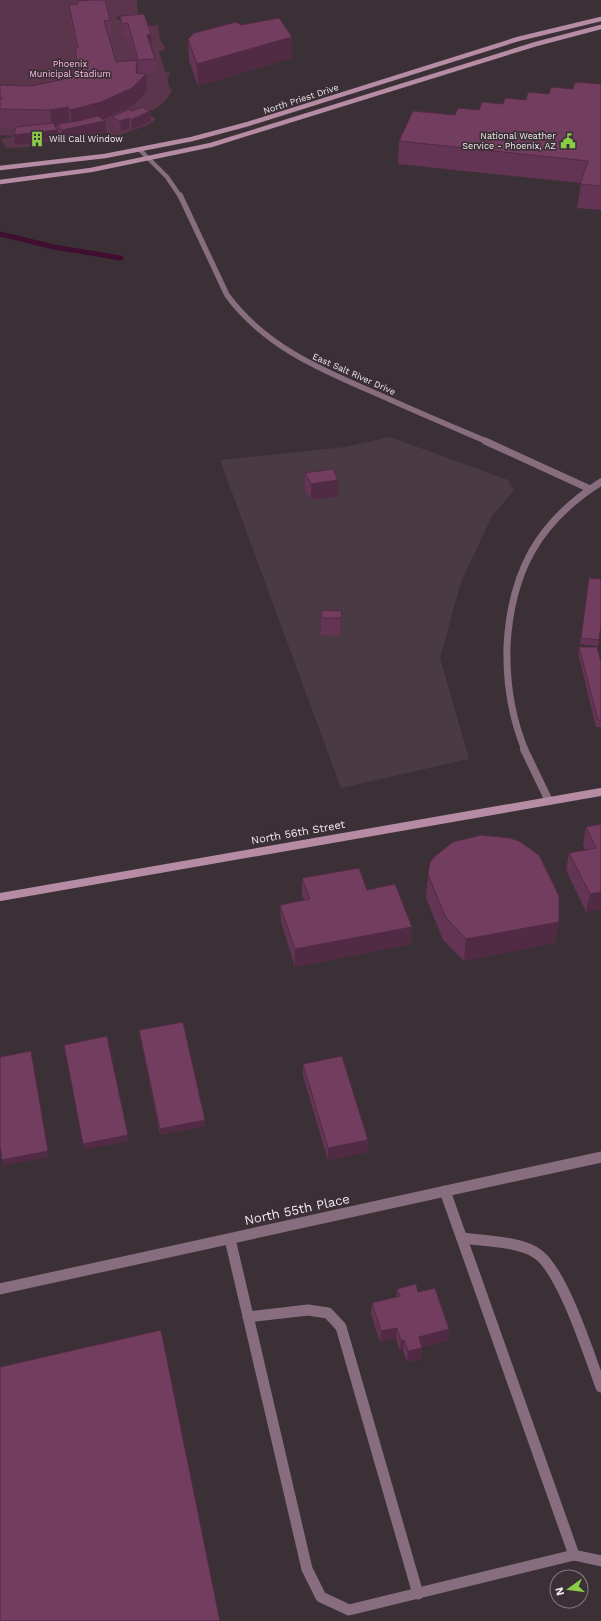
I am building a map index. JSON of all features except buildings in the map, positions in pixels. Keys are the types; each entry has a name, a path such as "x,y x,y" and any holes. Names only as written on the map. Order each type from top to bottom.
{"main road":[{"name":"North Priest Drive","path":"0,168 54,163 140,150 222,131 518,39 601,19"},
{"name":"North Priest Drive","path":"0,182 74,173 150,160 241,137 517,49 601,27"},
{"name":"North 56th Street","path":"0,897 601,792"}],"street":[{"name":"East Salt River Drive","path":"140,150 167,177 181,196 227,295 250,323 271,339 308,364 324,372 511,452 590,489"},
{"path":"549,801 532,766 513,717 507,675 508,636 512,597 522,571 540,538 560,514 590,489 601,482"},
{"name":"North 55th Place","path":"0,1289 601,1157"},
{"path":"445,1191 574,1555"},
{"path":"462,1238 513,1245 538,1255 550,1267 567,1299 601,1387"},
{"path":"230,1239 307,1569 321,1597 349,1610 574,1555 601,1561"},
{"path":"248,1317 308,1310 328,1313 341,1327 418,1594"}],"shaded area":[{"path":"390,437 508,480 514,491 492,516 461,582 440,658 469,759 341,788 220,460 345,447"}],"green space":[{"name":"Phoenix Municipal Stadium","path":"0,0 137,0 138,15 115,17 130,28 158,25 160,40 165,47 164,50 159,51 165,72 169,72 170,76 167,77 170,89 173,89 168,98 161,104 145,113 156,119 148,125 114,137 107,132 86,137 31,144 29,147 6,148 1,139 15,136 0,135"}],"waterway":[{"path":"0,234 54,247 121,258"}],"place":[{"name":"Will Call Window","path":"37,139"},
{"name":"National Weather Service - Phoenix, AZ","path":"568,141"}]}
